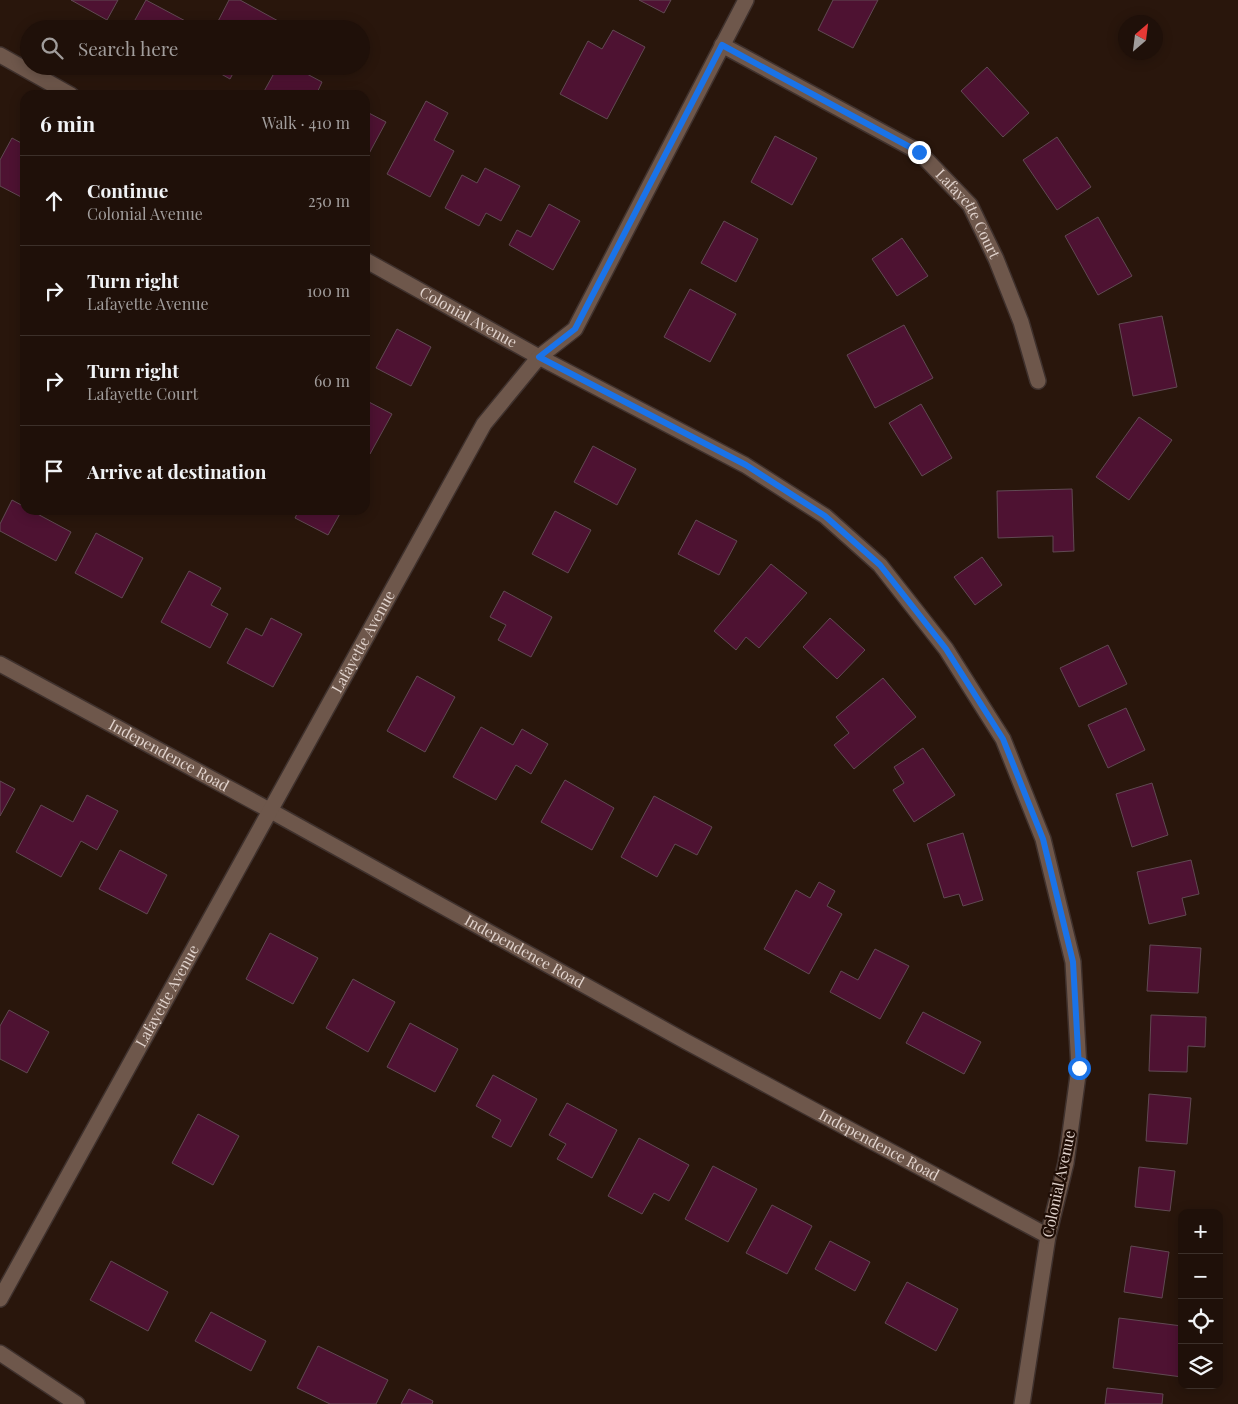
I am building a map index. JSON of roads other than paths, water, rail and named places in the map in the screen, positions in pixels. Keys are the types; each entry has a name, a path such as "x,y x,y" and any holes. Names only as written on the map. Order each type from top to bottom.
{"street":[{"name":"Lafayette Avenue","path":"0,1299 484,424 539,357 575,329 746,0"},
{"name":"Lafayette Court","path":"722,45 919,152 970,205 996,259 1021,322 1038,381"},
{"path":"2,62 20,71"},
{"path":"29,75 61,90"},
{"name":"Colonial Avenue","path":"370,263 539,357 746,465 825,516 880,565 946,649 1003,739 1043,839 1073,962 1079,1068 1066,1163 1048,1236 1022,1404"},
{"name":"Independence Road","path":"0,664 271,810 685,1042 1048,1236"},
{"path":"0,1353 77,1404"}]}
